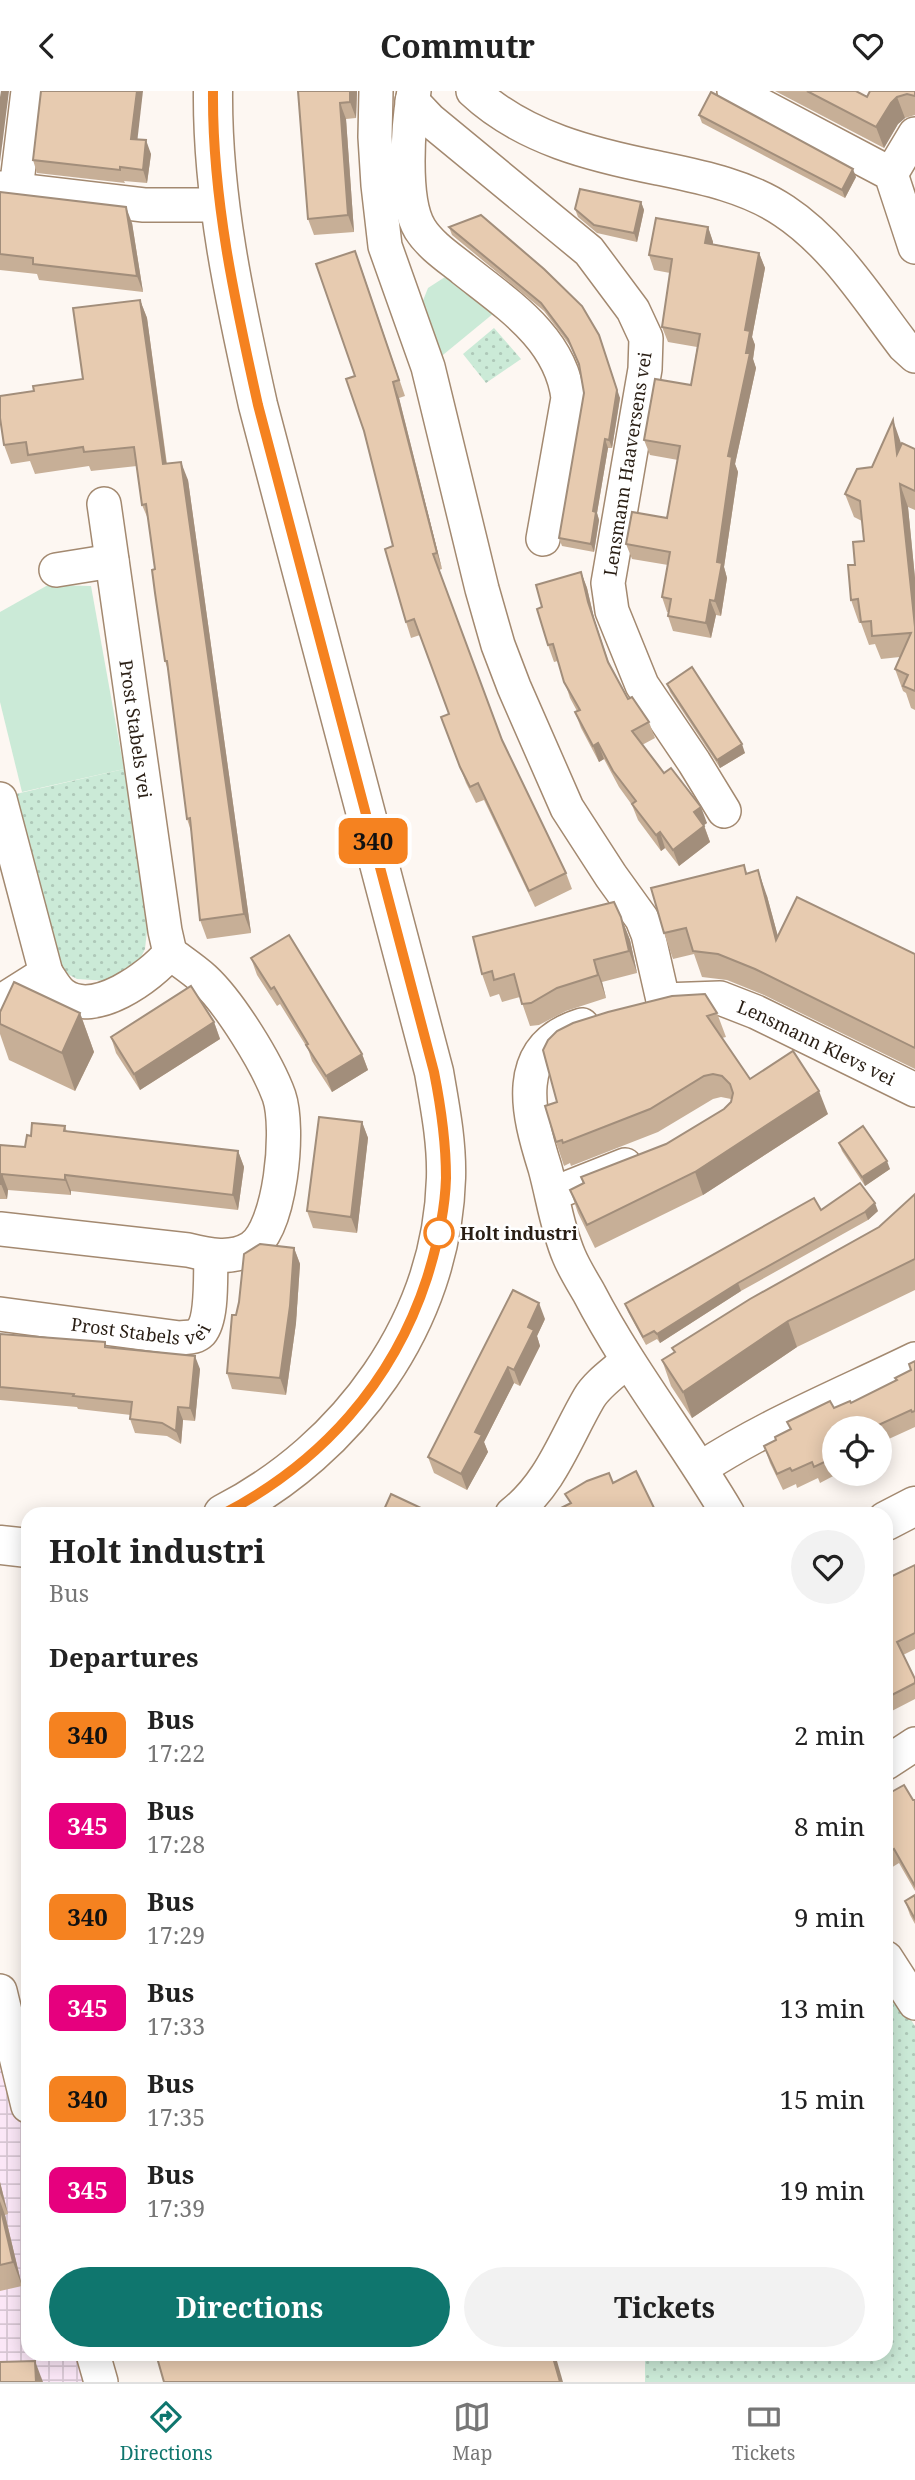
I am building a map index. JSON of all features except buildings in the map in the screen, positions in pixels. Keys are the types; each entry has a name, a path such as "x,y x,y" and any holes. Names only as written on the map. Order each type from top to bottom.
{"street":[{"path":"28,91 8,189 144,205 220,205"},
{"path":"213,91 220,205 229,272 258,405 434,1072 446,1148 446,1180 439,1233 422,1291 401,1342 363,1402 339,1429 245,1507"},
{"path":"376,91 375,137 386,246 428,367 498,645 567,808 642,919 663,1000"},
{"path":"473,91 510,119 548,138 588,152 706,178 745,191 782,210 815,234 904,346 915,356"},
{"path":"734,91 891,174 915,247"},
{"name":"Lensmann Haaversens vei","path":"413,96 408,170 411,202 419,228 446,257 515,311 545,340 563,374 568,398 543,539"},
{"name":"Lensmann Haaversens vei","path":"413,96 430,120 589,251 633,310 646,338 645,369 608,583 612,611 642,685 724,811"},
{"path":"891,174 915,134"},
{"path":"402,292 446,257"},
{"name":"Prost Stabels vei","path":"104,504 170,953"},
{"path":"56,570 112,561"},
{"path":"0,799 46,973 62,995 79,1002 99,1001 121,993 159,967 170,953 206,981 232,1013 264,1064 279,1096 285,1120 275,1207 254,1247 240,1253 211,1256 188,1250 0,1229"},
{"path":"0,1002 46,973"},
{"name":"Lensmann Klevs vei","path":"724,1507 701,1468 634,1369 569,1256 532,1122 529,1095 532,1070 540,1052 554,1038 574,1028 663,1000 720,998 756,1012 915,1090"},
{"path":"552,1194 656,1153"},
{"name":"Prost Stabels vei","path":"0,1314 180,1338 195,1336 203,1330 209,1308 211,1256"},
{"path":"521,1507 544,1481 564,1450 590,1396 634,1369 668,1359"},
{"path":"701,1468 787,1419 915,1359"},
{"path":"893,1517 915,1506"},
{"path":"0,1545 21,1547"},
{"path":"893,1758 915,1744"},
{"path":"893,1969 915,2003"},
{"path":"0,1991 21,2077"},
{"path":"95,2361 101,2382"}],"shaded area":[{"path":"0,2018 21,2092 21,2361 81,2361 82,2382 0,2382"}],"green space":[{"path":"445,277 494,313 438,359 420,308 428,288"},
{"path":"494,328 521,359 486,383 463,354"},
{"path":"48,585 91,586 124,769 22,792 0,702 0,612"},
{"path":"124,769 149,912 145,949 136,967 108,981 77,979 64,972 56,960 7,796"},
{"path":"893,1993 915,2026 915,2382 645,2382 645,2361 893,2361"}],"bus line":[{"name":"340","path":"213,91 220,205 229,272 241,330 258,405 434,1072 446,1148 443,1208 433,1260 414,1314 382,1375 363,1402 312,1454 236,1507"}],"place":[{"name":"Holt industri","path":"439,1233"}]}
